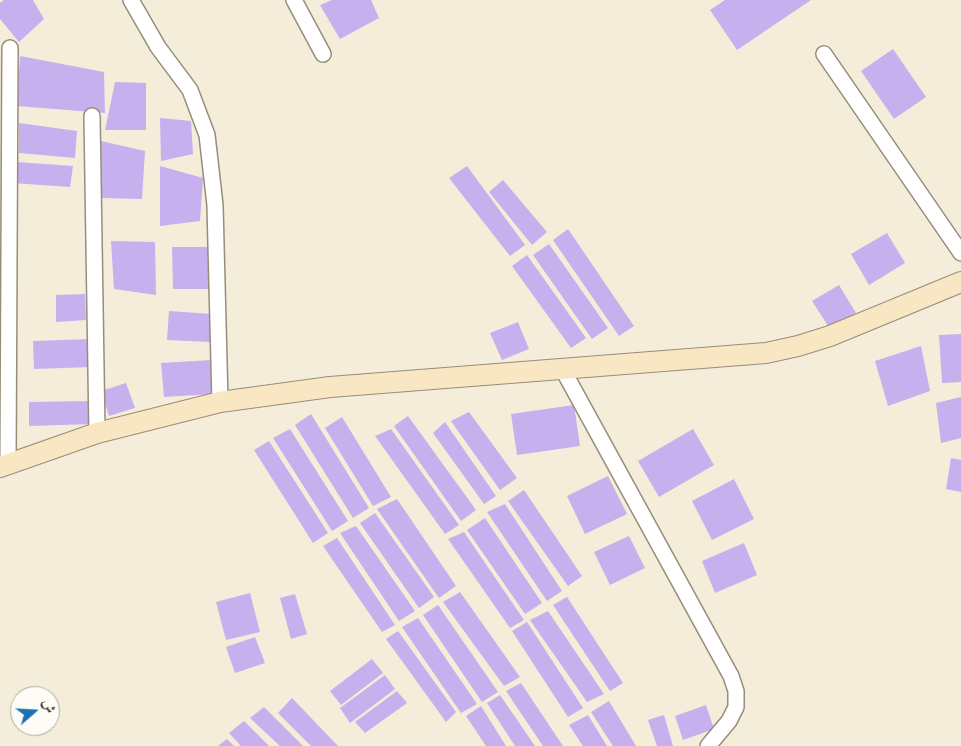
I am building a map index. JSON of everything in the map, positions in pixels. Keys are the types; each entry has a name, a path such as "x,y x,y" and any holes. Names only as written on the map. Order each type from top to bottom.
{"street":[{"path":"131,0 158,48 190,90 207,135 215,205 220,402"},
{"path":"294,0 322,54"},
{"path":"10,48 4,465 96,433 220,402 330,387 766,353 798,346 868,322 961,282"},
{"path":"824,54 961,253"},
{"path":"92,116 96,433"},
{"path":"563,370 731,676 736,691 736,707 729,721 708,746"}],"building":[{"path":"4,0 33,0 44,19 19,42 0,19 0,3"},
{"path":"332,0 371,0 379,18 340,39 320,5"},
{"path":"725,0 811,0 737,50 710,10"},
{"path":"893,49 926,97 894,119 861,71"},
{"path":"20,56 104,72 105,113 17,106"},
{"path":"115,82 146,83 146,130 105,130"},
{"path":"160,118 191,121 193,154 161,161"},
{"path":"19,123 77,131 75,158 19,153"},
{"path":"101,141 145,151 142,199 101,198"},
{"path":"17,162 73,166 70,187 13,183"},
{"path":"160,166 203,178 200,221 160,226"},
{"path":"467,166 525,245 510,256 449,178"},
{"path":"503,180 547,232 532,245 489,192"},
{"path":"568,229 634,326 619,336 553,240"},
{"path":"887,233 905,263 869,285 851,254"},
{"path":"111,241 155,242 156,295 114,289"},
{"path":"549,244 608,328 592,339 533,255"},
{"path":"172,247 210,247 211,289 173,289"},
{"path":"527,255 586,338 571,348 512,266"},
{"path":"839,285 856,313 830,329 812,301"},
{"path":"85,294 86,320 56,322 56,295"},
{"path":"169,311 212,314 211,342 167,340"},
{"path":"518,322 529,349 502,360 490,333"},
{"path":"961,334 961,382 942,383 939,335"},
{"path":"91,339 92,367 34,369 33,341"},
{"path":"921,346 930,391 888,406 875,361"},
{"path":"212,360 214,394 164,397 161,363"},
{"path":"126,383 135,408 109,416 101,391"},
{"path":"961,397 961,438 941,443 936,403"},
{"path":"92,401 93,424 29,426 29,402"},
{"path":"574,405 580,446 517,455 511,414"},
{"path":"469,412 517,478 500,490 451,421"},
{"path":"311,414 369,508 353,518 295,425"},
{"path":"408,416 476,510 461,521 394,426"},
{"path":"342,417 391,497 373,506 325,428"},
{"path":"445,422 496,496 484,504 433,433"},
{"path":"290,429 348,521 332,531 273,438"},
{"path":"391,429 459,525 445,534 375,436"},
{"path":"693,429 714,465 659,497 638,461"},
{"path":"269,441 328,533 313,543 254,450"},
{"path":"951,458 961,460 961,492 946,489"},
{"path":"608,476 627,514 585,534 567,496"},
{"path":"734,479 754,519 712,540 692,501"},
{"path":"524,490 582,576 568,586 508,501"},
{"path":"397,499 456,586 439,598 377,509"},
{"path":"505,504 562,591 547,601 487,512"},
{"path":"375,513 434,597 419,608 360,523"},
{"path":"485,518 542,603 525,614 467,530"},
{"path":"356,526 415,611 399,621 340,533"},
{"path":"464,532 524,620 510,628 448,539"},
{"path":"629,536 645,568 610,585 594,552"},
{"path":"337,538 395,625 382,632 323,546"},
{"path":"744,543 757,575 715,593 702,561"},
{"path":"460,592 520,677 504,686 443,602"},
{"path":"250,593 260,632 226,640 216,602"},
{"path":"295,594 307,634 291,639 280,598"},
{"path":"567,597 623,683 610,691 553,605"},
{"path":"438,605 498,692 482,702 423,615"},
{"path":"548,611 604,694 587,702 530,620"},
{"path":"418,618 477,704 461,713 402,627"},
{"path":"527,622 583,708 568,717 512,631"},
{"path":"398,631 456,712 446,722 386,639"},
{"path":"255,637 265,663 235,673 226,647"},
{"path":"372,659 383,673 341,705 330,691"},
{"path":"385,675 395,689 350,723 340,708"},
{"path":"521,683 563,746 543,746 506,691"},
{"path":"397,691 407,703 365,733 355,722"},
{"path":"500,695 535,746 515,746 487,703"},
{"path":"292,698 338,746 311,746 278,713"},
{"path":"609,701 636,746 613,746 591,712"},
{"path":"706,705 714,729 683,740 675,716"},
{"path":"481,706 506,746 486,746 466,716"},
{"path":"264,707 303,746 280,746 250,718"},
{"path":"588,715 607,746 583,746 569,725"},
{"path":"664,715 673,746 657,746 648,720"},
{"path":"244,721 269,746 241,746 229,733"},
{"path":"227,739 234,746 218,746"}]}
